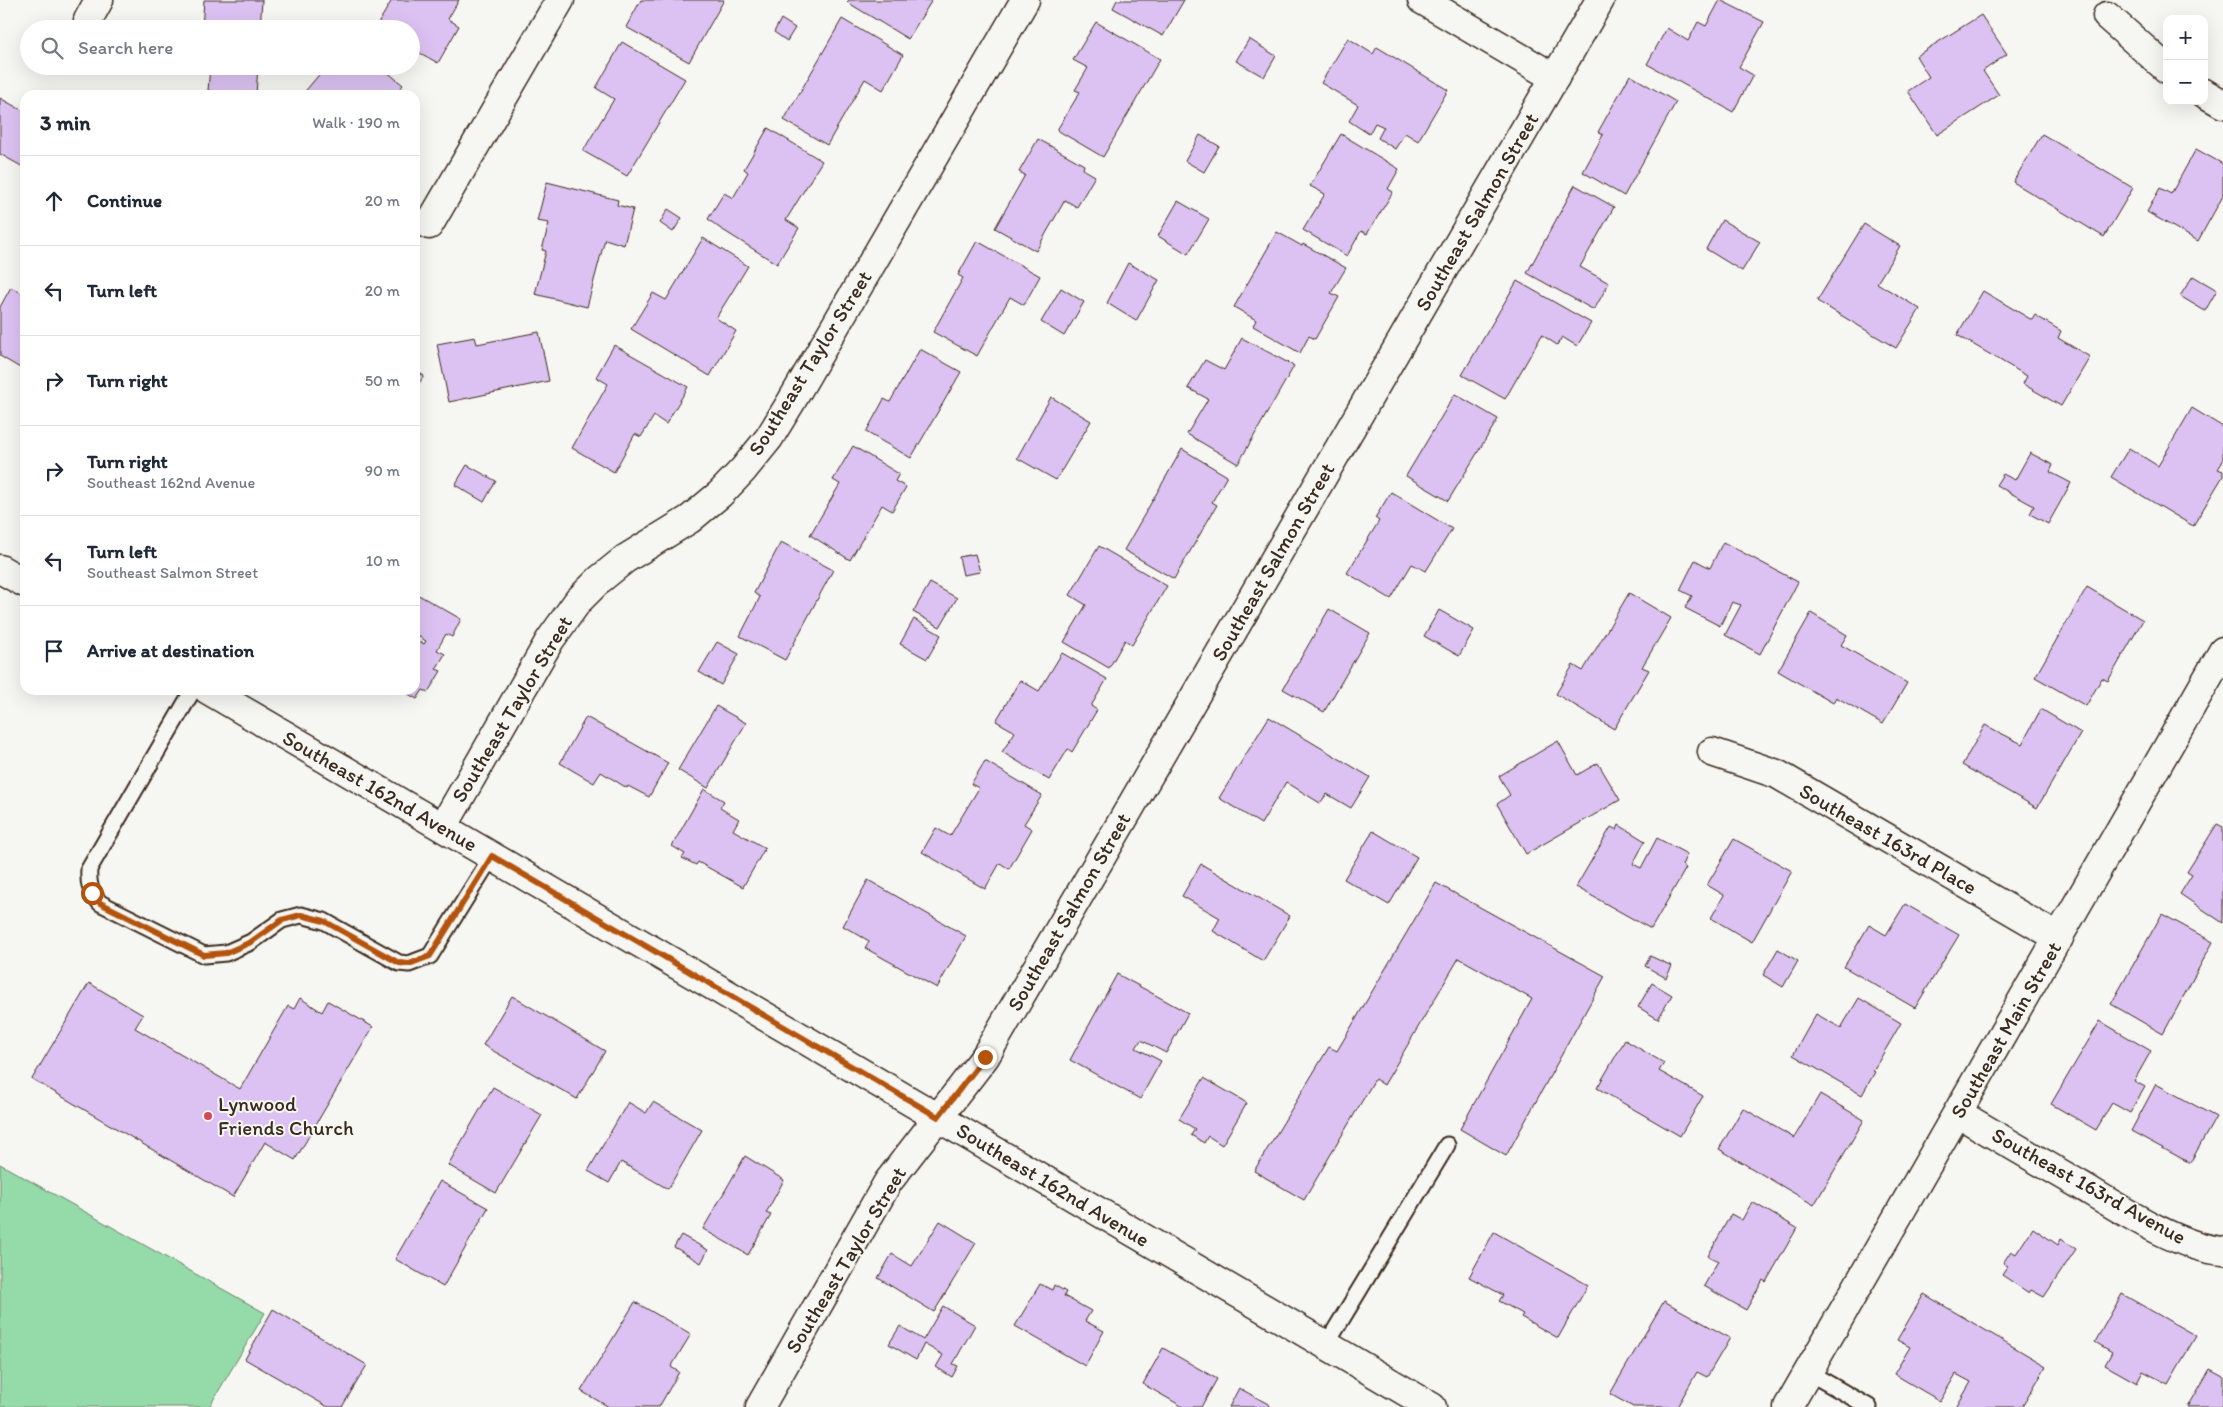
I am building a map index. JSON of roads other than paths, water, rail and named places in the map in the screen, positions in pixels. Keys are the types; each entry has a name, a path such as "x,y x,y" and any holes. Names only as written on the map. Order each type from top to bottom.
{"street":[{"path":"429,225 560,0"},
{"name":"Southeast Taylor Street","path":"442,827 550,640 578,601 599,580 625,559 690,519 720,494 743,470 769,438 1025,0"},
{"path":"1422,0 1555,78"},
{"name":"Southeast Salmon Street","path":"938,1117 985,1057 1600,0"},
{"path":"2107,16 2163,65"},
{"path":"2208,95 2223,104"},
{"path":"0,569 20,580"},
{"name":"Southeast Main Street","path":"1788,1407 2060,938 2223,651"},
{"name":"Southeast 162nd Avenue","path":"217,695 1432,1407"},
{"name":"Southeast 163rd Place","path":"1712,752 1777,774 2060,938"},
{"name":"Southeast 163rd Avenue","path":"1958,1113 2126,1212 2167,1233 2208,1250 2223,1251"},
{"name":"Southeast Taylor Street","path":"760,1407 888,1182 938,1117"}],"lane":[{"path":"190,695 89,869 88,882 92,893 100,903 204,955 226,953 251,942 282,920 301,915 324,921 399,963 409,964 430,956 492,856"},
{"path":"1326,1345 1447,1145"},
{"path":"1808,1372 1869,1407"}],"place":[{"name":"Lynwood Friends Church","path":"208,1116"}]}
